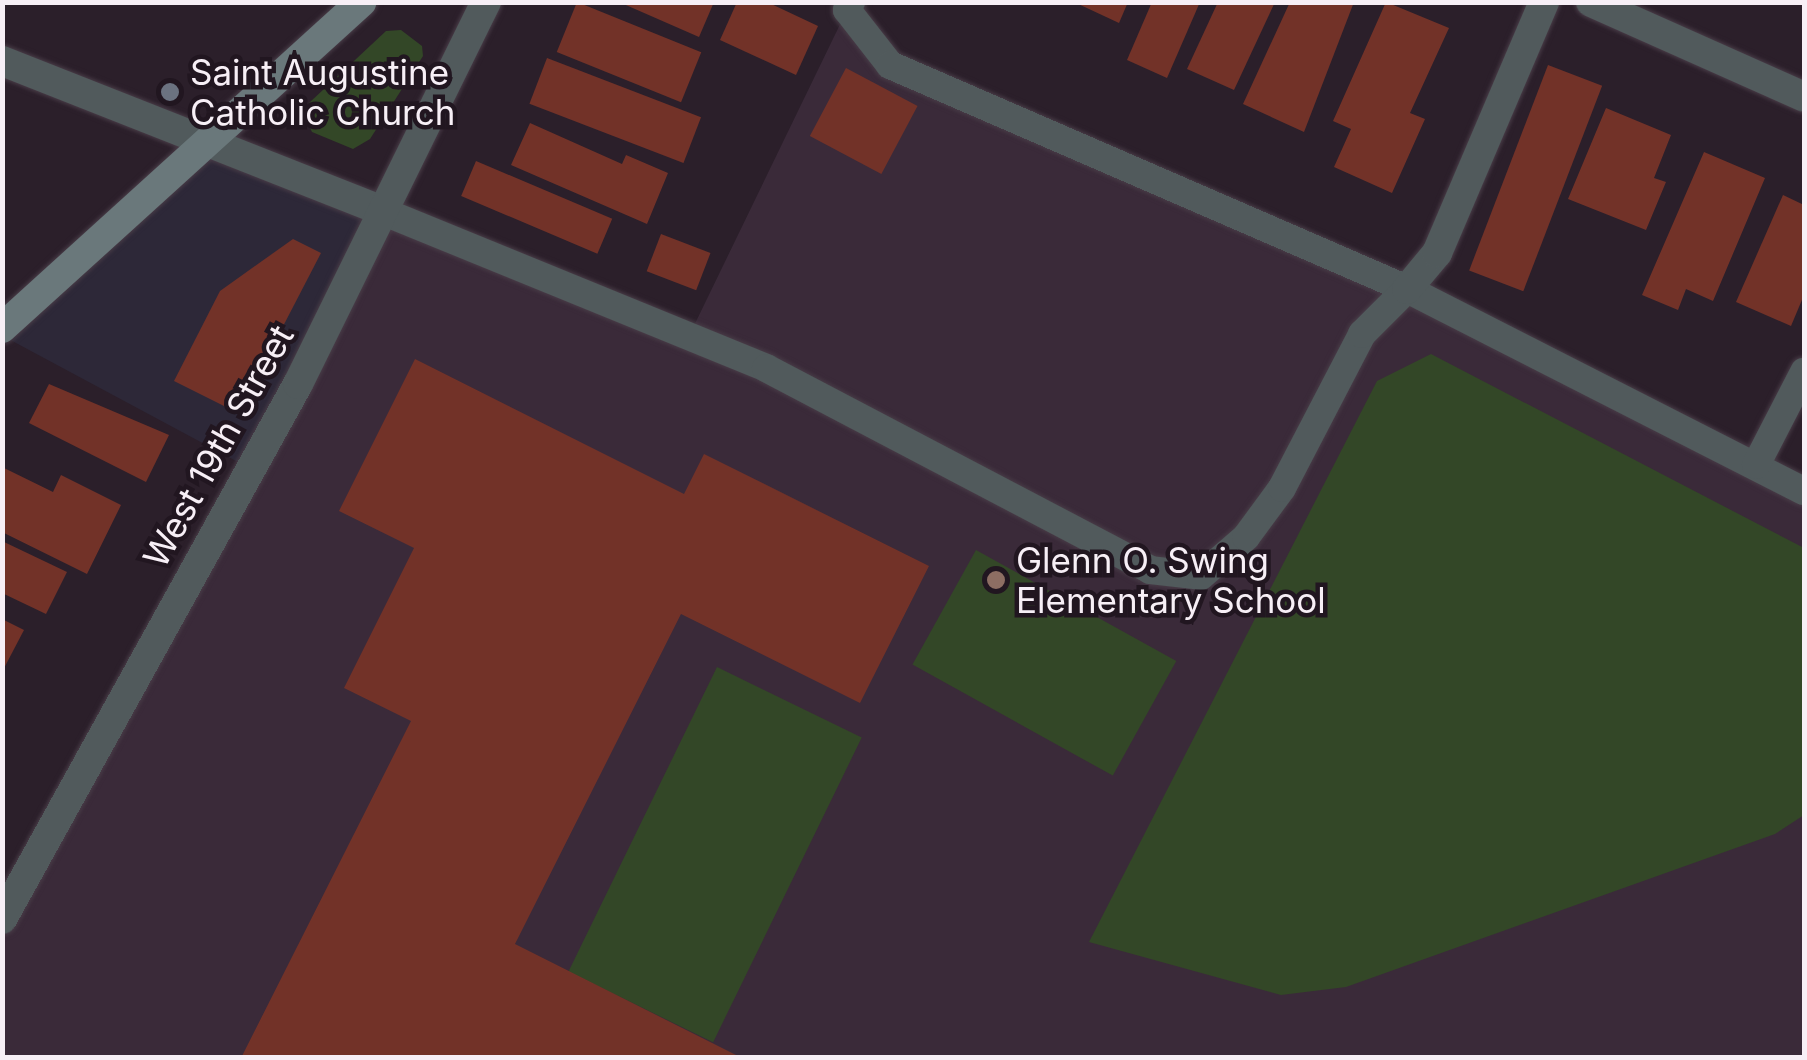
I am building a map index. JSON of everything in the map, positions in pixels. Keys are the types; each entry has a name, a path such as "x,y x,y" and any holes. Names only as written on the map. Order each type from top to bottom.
{"street":[{"path":"2,328 204,140 361,2"},
{"name":"West 19th Street","path":"2,919 298,384 486,2"},
{"path":"1407,288 1437,253 1512,90 1544,2"},
{"path":"1591,2 1804,97"},
{"path":"2,61 382,211"}],"lane":[{"path":"849,6 890,65 1407,288 1804,491"},
{"path":"382,211 766,368 1150,570 1202,576 1246,537 1282,488 1362,334 1407,288"},
{"path":"1756,465 1804,372"}],"shaded area":[{"name":"Glenn O. Swing Elementary School","path":"847,10 890,65 1407,289 1804,491 1804,1057 3,1058 3,919 382,211 688,338"},
{"path":"204,140 382,211 251,469 3,336"}],"green space":[{"path":"401,30 422,46 423,56 370,139 353,149 312,132 304,115 309,103 386,31"},
{"path":"1431,354 1804,548 1804,815 1775,834 1346,987 1281,995 1089,942 1377,381"},
{"path":"976,550 1176,661 1113,776 912,665"},
{"path":"717,667 862,738 713,1042 568,972"}],"building":[{"path":"577,2 701,52 681,102 557,52"},
{"path":"619,2 714,2 699,37"},
{"path":"737,2 767,2 818,26 796,75 720,40"},
{"path":"1074,2 1128,2 1119,23"},
{"path":"1152,2 1200,2 1167,78 1127,60"},
{"path":"1218,2 1275,2 1234,90 1187,69"},
{"path":"1290,2 1354,2 1304,132 1243,104"},
{"path":"1386,2 1449,28 1410,113 1425,119 1392,193 1334,167 1351,129 1333,121"},
{"path":"547,58 701,117 683,163 529,104"},
{"path":"1548,65 1602,86 1523,291 1469,270"},
{"path":"846,68 918,106 881,174 810,136"},
{"path":"1606,108 1671,135 1654,178 1666,182 1646,230 1568,199"},
{"path":"530,123 622,164 626,155 668,173 647,224 511,165"},
{"path":"1704,152 1765,178 1713,301 1686,289 1678,310 1642,295"},
{"path":"476,161 612,219 597,254 461,196"},
{"path":"1783,195 1804,205 1804,295 1791,326 1736,302"},
{"path":"661,234 710,253 696,290 647,271"},
{"path":"293,239 321,253 238,413 174,381 220,291"},
{"path":"415,359 684,494 704,454 929,566 860,703 681,614 515,944 742,1058 241,1058 411,721 344,688 414,548 339,511"},
{"path":"49,384 169,435 146,482 29,423"},
{"path":"2,467 53,492 61,475 121,505 87,574 2,532"},
{"path":"2,541 67,572 46,614 2,593"},
{"path":"2,619 24,630 2,672"}],"place":[{"name":"Saint Augustine Catholic Church","path":"170,92"},
{"name":"Glenn O. Swing Elementary School","path":"996,580"}]}
